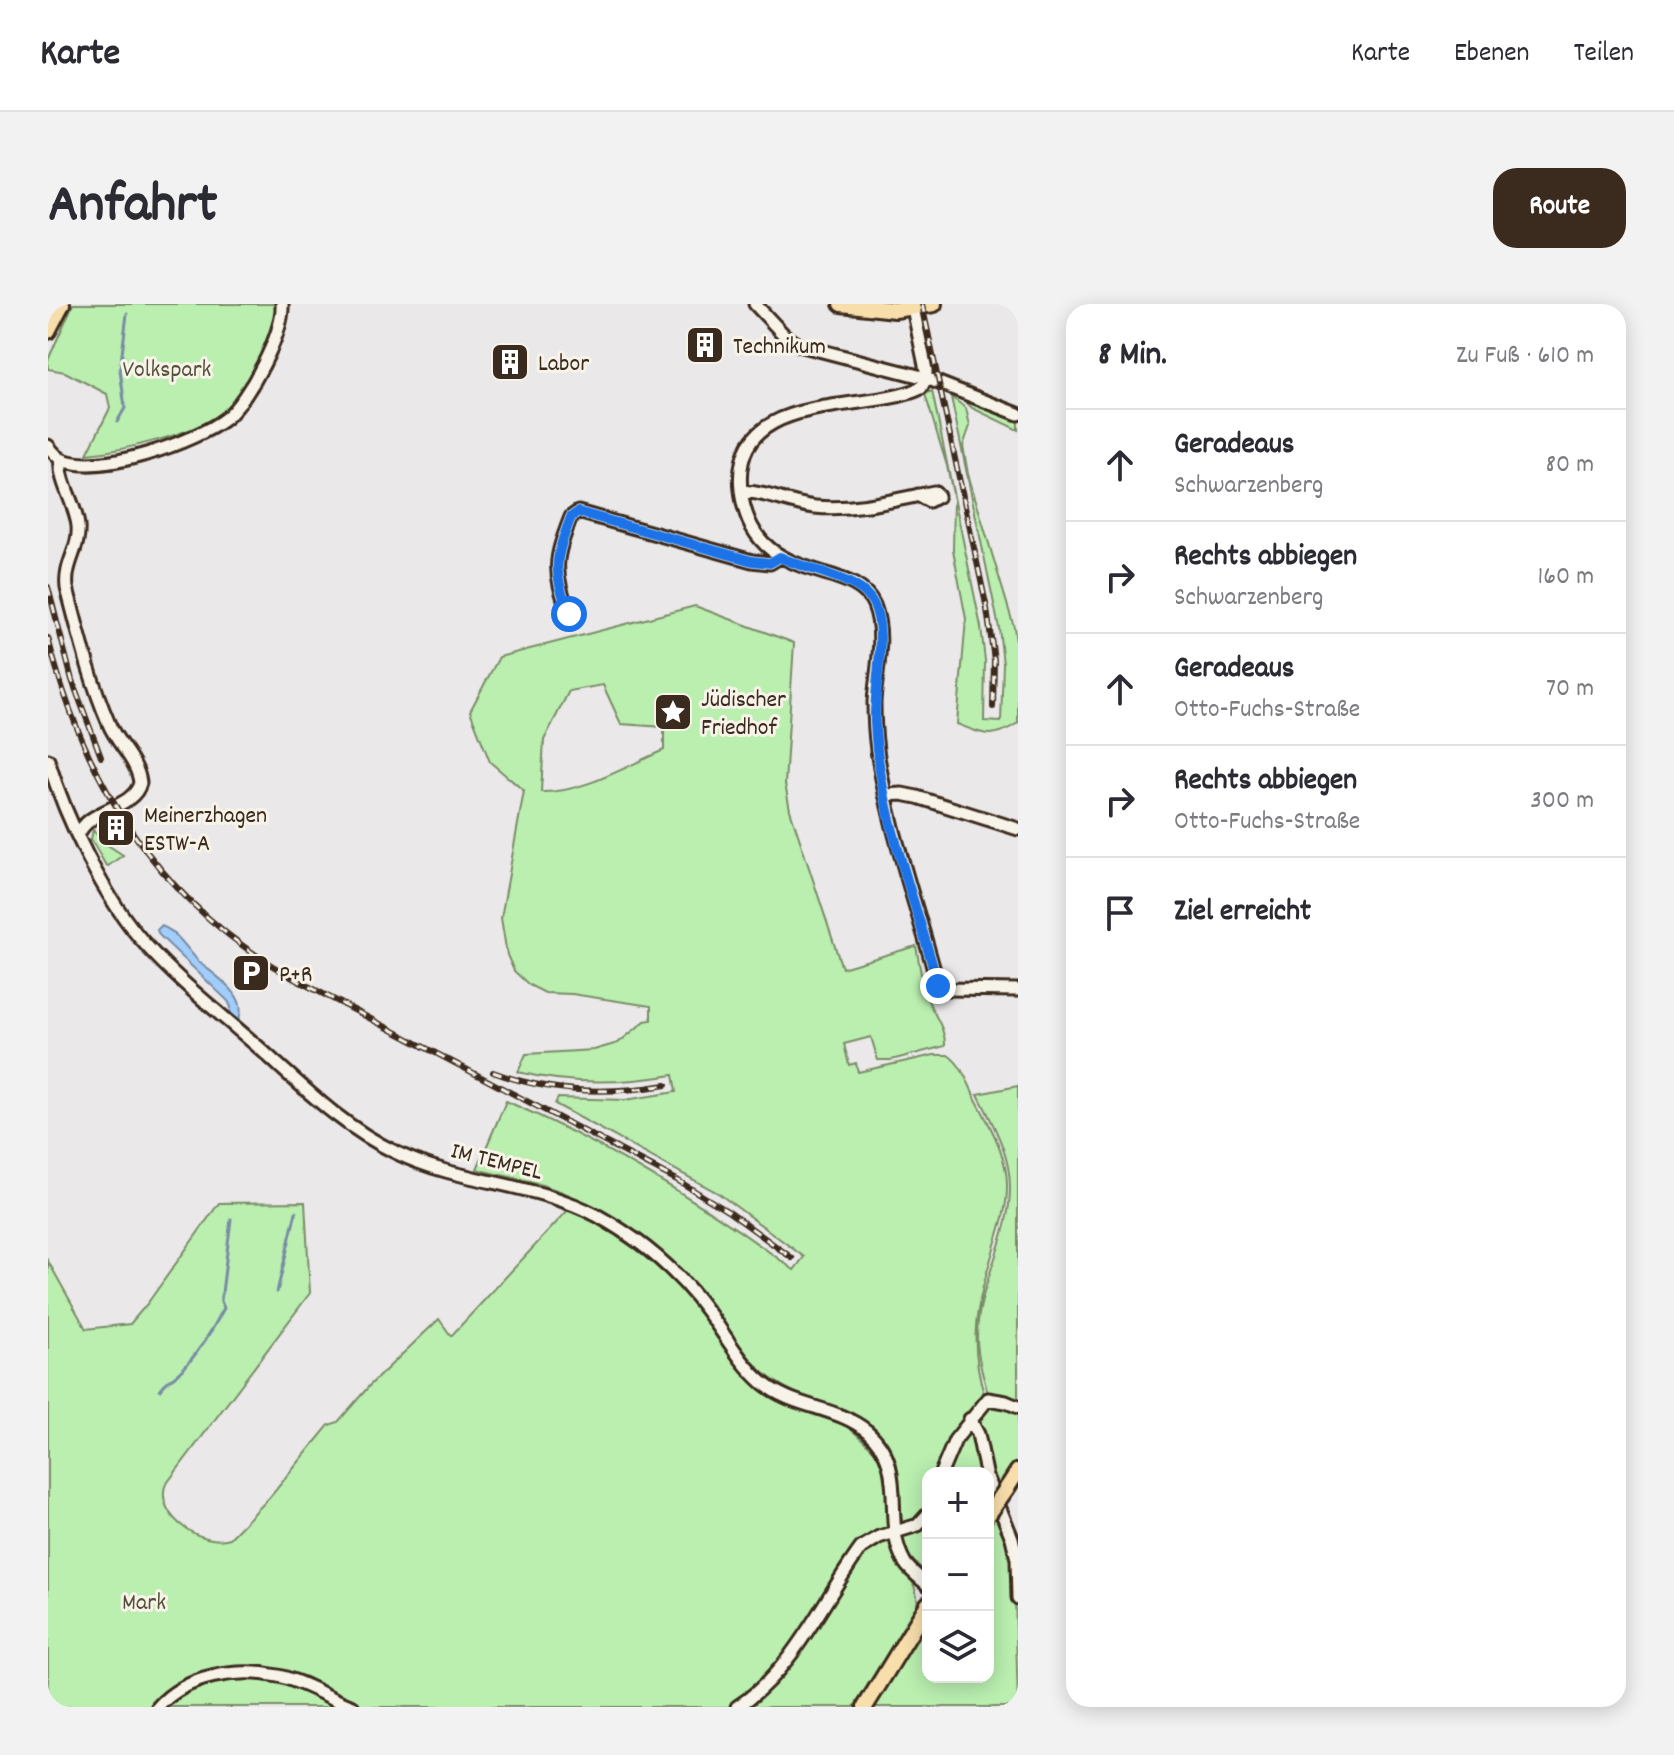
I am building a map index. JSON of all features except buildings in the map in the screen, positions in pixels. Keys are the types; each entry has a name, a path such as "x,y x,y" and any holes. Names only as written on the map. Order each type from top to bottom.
{"main road":[{"path":"49,327 62,304"},
{"path":"841,304 878,309 934,304"},
{"path":"994,1506 1018,1471"},
{"path":"865,1707 924,1611"}],"street":[{"path":"48,446 61,459 88,463 144,455 185,442 223,421 239,404 267,355 281,321 282,304"},
{"path":"755,304 781,333 799,345 926,378 1018,414"},
{"path":"913,308 926,378 921,388 819,407 770,425 754,440 747,452 741,491 753,528 780,557 859,587 870,597 874,606 879,631 875,722 885,795 909,893 938,986 947,989 1018,990"},
{"path":"61,459 60,468 78,526 77,539 66,569 67,588 103,709 113,735 138,772 140,783 133,795 83,825 78,836"},
{"path":"741,491 835,508 879,504 918,495"},
{"path":"569,614 556,573 556,563 571,517 578,512 752,561 770,563 780,557"},
{"name":"IM TEMPEL","path":"48,760 64,811 135,933 185,984 350,1127 397,1154 450,1172 561,1199 618,1228 660,1259 692,1291 749,1369 766,1386 792,1400 841,1416 868,1432 891,1468 896,1533 906,1564 922,1579"},
{"path":"885,795 917,797 1018,829"},
{"path":"944,1467 955,1440 988,1399 1018,1407"},
{"path":"970,1419 978,1434 985,1467"},
{"path":"994,1494 1017,1559 1018,1598"},
{"path":"737,1707 761,1687 792,1652 861,1548 879,1537 918,1525 922,1521"},
{"path":"158,1707 166,1697 190,1684 221,1674 250,1673 280,1676 353,1707"}],"green space":[{"name":"Volkspark","path":"73,304 278,304 272,331 253,371 222,412 177,434 87,454 110,408 107,394 65,372 48,369 48,360"},
{"path":"932,391 981,627 985,661 984,721 1001,722 1003,664 999,628 951,397 966,408 970,426 963,446 968,474 1014,627 1018,657 1018,723 994,734 957,724 966,619 953,550 954,499 925,394"},
{"path":"962,398 1018,418 1018,430 972,408"},
{"path":"695,606 794,643 785,784 790,810 842,968 916,946 925,992 945,1039 945,1046 891,1060 878,1060 871,1037 844,1044 849,1065 856,1063 858,1072 934,1055 948,1055 962,1070 993,1132 1007,1176 1004,1211 976,1322 976,1357 985,1398 947,1443 941,1467 922,1467 922,1510 911,1523 902,1520 897,1471 887,1447 874,1430 857,1418 779,1384 761,1370 698,1288 664,1253 624,1224 581,1200 536,1183 477,1169 506,1101 582,1137 655,1177 794,1270 804,1257 718,1193 555,1104 558,1098 625,1100 676,1092 673,1075 595,1082 518,1072 526,1054 594,1050 618,1043 645,1021 651,1020 651,1006 545,993 529,985 514,971 507,955 501,918 524,791 490,762 470,711 499,657","holes":["603,685 621,724 664,727 664,750 588,783 541,792 544,740 569,691"]},
{"path":"93,830 103,842 123,855 108,866 105,864 91,839"},
{"path":"1018,1086 1018,1404 989,1397 977,1337 982,1299 1005,1224 1010,1186 1004,1150 978,1094"},
{"name":"Mark","path":"305,1202 310,1293 165,1486 164,1498 174,1518 195,1534 219,1540 230,1538 270,1497 329,1425 338,1422 370,1385 439,1319 451,1336 569,1209 606,1227 662,1267 695,1303 758,1386 790,1405 844,1423 886,1461 890,1527 860,1546 790,1649 754,1689 756,1693 785,1665 863,1549 880,1539 892,1539 916,1590 917,1605 854,1707 362,1707 281,1674 250,1671 221,1673 181,1682 189,1687 234,1677 270,1679 346,1707 48,1707 48,1261 86,1329 130,1324 219,1203"},
{"path":"991,1405 1018,1410 1018,1462 1000,1488 995,1490 994,1467 988,1467 984,1452 982,1412"},
{"path":"969,1429 973,1431 982,1467 948,1467 956,1447"},
{"path":"999,1512 1014,1559 1018,1707 873,1707 922,1629 922,1683 994,1683 994,1520"},
{"path":"922,1527 922,1569 910,1558 902,1537"}],"water":[{"path":"161,926 177,936 198,961 235,994 241,1012 238,1021 230,1015 228,1001 159,935 157,930"}],"waterway":[{"path":"117,422 125,408 120,370 127,314"},
{"path":"277,1292 296,1212"},
{"path":"160,1390 196,1354 224,1308 221,1301 231,1219"}],"railway":[{"path":"922,304 987,609 994,660 993,707"},
{"path":"48,587 72,680 101,757"},
{"path":"48,638 83,742 106,789 165,875 202,912 244,947 291,977 677,1180 729,1212 792,1258"},
{"path":"493,1072 535,1084 578,1090 622,1090 666,1085"}],"place":[{"name":"Technikum","path":"705,345"},
{"name":"Labor","path":"510,362"},
{"name":"Jüdischer Friedhof","path":"673,712"},
{"name":"Meinerzhagen ESTW-A","path":"116,828"},
{"name":"P+R","path":"251,973"}],"route":[{"path":"569,614 556,573 556,563 571,517 578,512 752,561 770,563 780,557 859,587 870,597 879,631 875,735 885,795 909,893 938,986"}]}
